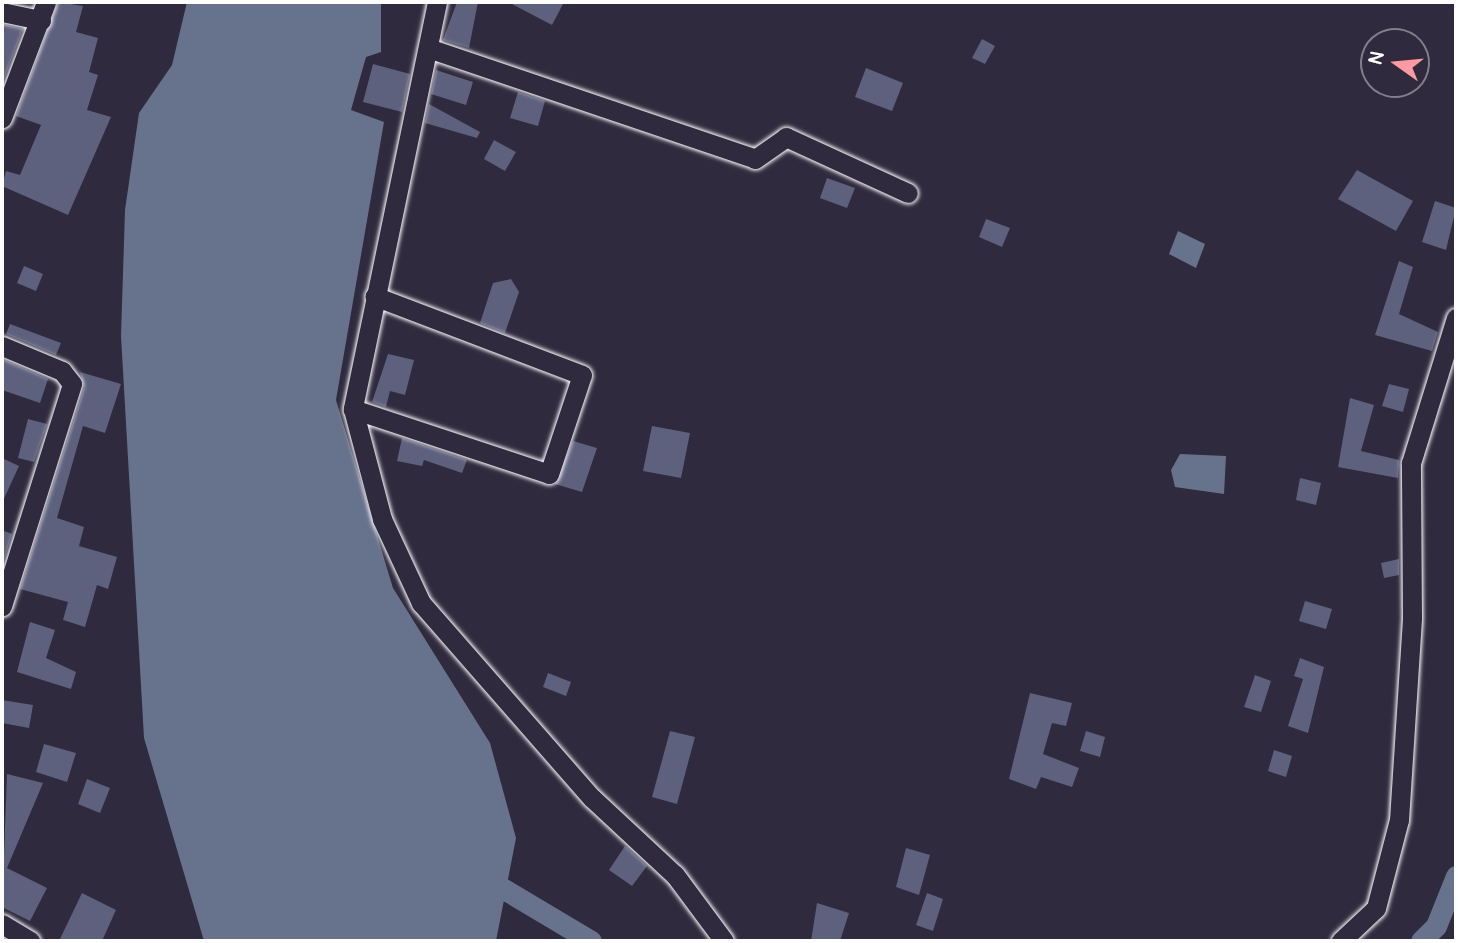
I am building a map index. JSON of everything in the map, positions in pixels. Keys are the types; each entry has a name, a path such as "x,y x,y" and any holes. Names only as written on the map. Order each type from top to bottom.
{"street":[{"path":"437,2 374,296 353,409 382,519 421,603 592,798 675,875 724,941"},
{"path":"2,12 44,11 2,118"},
{"path":"428,48 755,159 786,137 908,193"},
{"path":"353,409 549,474 582,375 374,296"},
{"path":"1340,941 1376,908 1399,820 1412,617 1411,463 1456,318"},
{"path":"2,346 62,371 72,384 2,606"},
{"path":"2,924 30,941"}],"water":[{"path":"187,2 381,2 381,52 366,57 351,110 384,122 336,400 393,588 490,743 516,838 496,941 204,941 144,738 121,336 125,210 139,113 172,65"},
{"path":"1178,231 1205,244 1196,268 1169,254"},
{"path":"1180,454 1226,456 1224,494 1175,487 1171,470"}],"building":[{"path":"58,2 83,6 76,32 98,38 89,72 98,75 87,110 111,117 68,215 2,186 6,171 20,175 41,125 16,116"},
{"path":"457,2 478,2 469,48 443,40"},
{"path":"508,2 564,2 552,25"},
{"path":"2,24 23,29 2,84"},
{"path":"982,39 995,46 985,64 972,58"},
{"path":"373,64 410,74 402,112 363,102"},
{"path":"866,68 903,83 892,111 855,97"},
{"path":"436,70 473,82 466,105 431,94"},
{"path":"518,92 545,101 538,126 510,118"},
{"path":"429,104 480,132 477,138 425,123"},
{"path":"494,140 516,152 505,171 484,159"},
{"path":"1357,170 1413,201 1396,231 1338,199"},
{"path":"827,178 855,188 847,208 820,198"},
{"path":"1435,201 1456,208 1446,250 1422,242"},
{"path":"986,219 1010,228 1002,247 979,237"},
{"path":"1399,261 1413,267 1399,314 1438,332 1432,351 1375,335"},
{"path":"24,266 43,274 36,291 17,283"},
{"path":"511,279 519,292 505,333 480,323 493,283"},
{"path":"10,324 61,343 56,355 6,334"},
{"path":"388,354 414,360 405,395 390,391 386,407 372,402"},
{"path":"2,359 48,379 40,403 2,390"},
{"path":"80,372 121,384 105,433 83,426 57,518 84,527 79,546 117,557 108,589 97,585 85,627 63,620 68,602 20,589 84,388"},
{"path":"1389,384 1409,389 1403,412 1382,406"},
{"path":"1350,398 1374,405 1361,451 1399,460 1398,478 1338,467"},
{"path":"28,419 47,424 34,462 18,458"},
{"path":"652,426 690,433 681,478 643,471"},
{"path":"402,438 467,460 462,473 424,460 422,466 397,461"},
{"path":"573,441 597,448 582,492 555,484"},
{"path":"2,458 19,466 2,503"},
{"path":"1300,478 1321,483 1316,505 1296,500"},
{"path":"2,530 12,534 2,566"},
{"path":"1399,559 1399,575 1384,578 1381,563"},
{"path":"1305,601 1332,609 1326,629 1299,621"},
{"path":"30,622 55,630 46,658 76,672 71,689 17,672"},
{"path":"1300,658 1324,667 1308,733 1288,726 1303,679 1294,676"},
{"path":"548,673 571,682 566,696 543,687"},
{"path":"1255,675 1271,681 1261,712 1244,707"},
{"path":"1030,693 1072,703 1066,726 1052,723 1043,754 1079,768 1072,787 1041,777 1036,789 1009,779"},
{"path":"2,700 33,705 29,728 2,723"},
{"path":"670,731 695,737 677,804 652,797"},
{"path":"1086,731 1105,737 1100,757 1080,751"},
{"path":"44,744 76,753 67,782 36,772"},
{"path":"1274,750 1292,756 1286,777 1268,771"},
{"path":"7,774 43,783 7,868 47,888 30,921 2,907"},
{"path":"87,779 110,788 100,813 78,804"},
{"path":"625,846 647,866 632,886 609,870"},
{"path":"906,848 930,855 919,895 896,887"},
{"path":"82,893 116,910 102,941 59,941"},
{"path":"927,893 943,899 933,931 916,925"},
{"path":"817,903 849,913 840,941 811,941"}],"waterway":[{"path":"482,876 591,941"},
{"path":"1421,941 1436,926 1456,876"}]}
